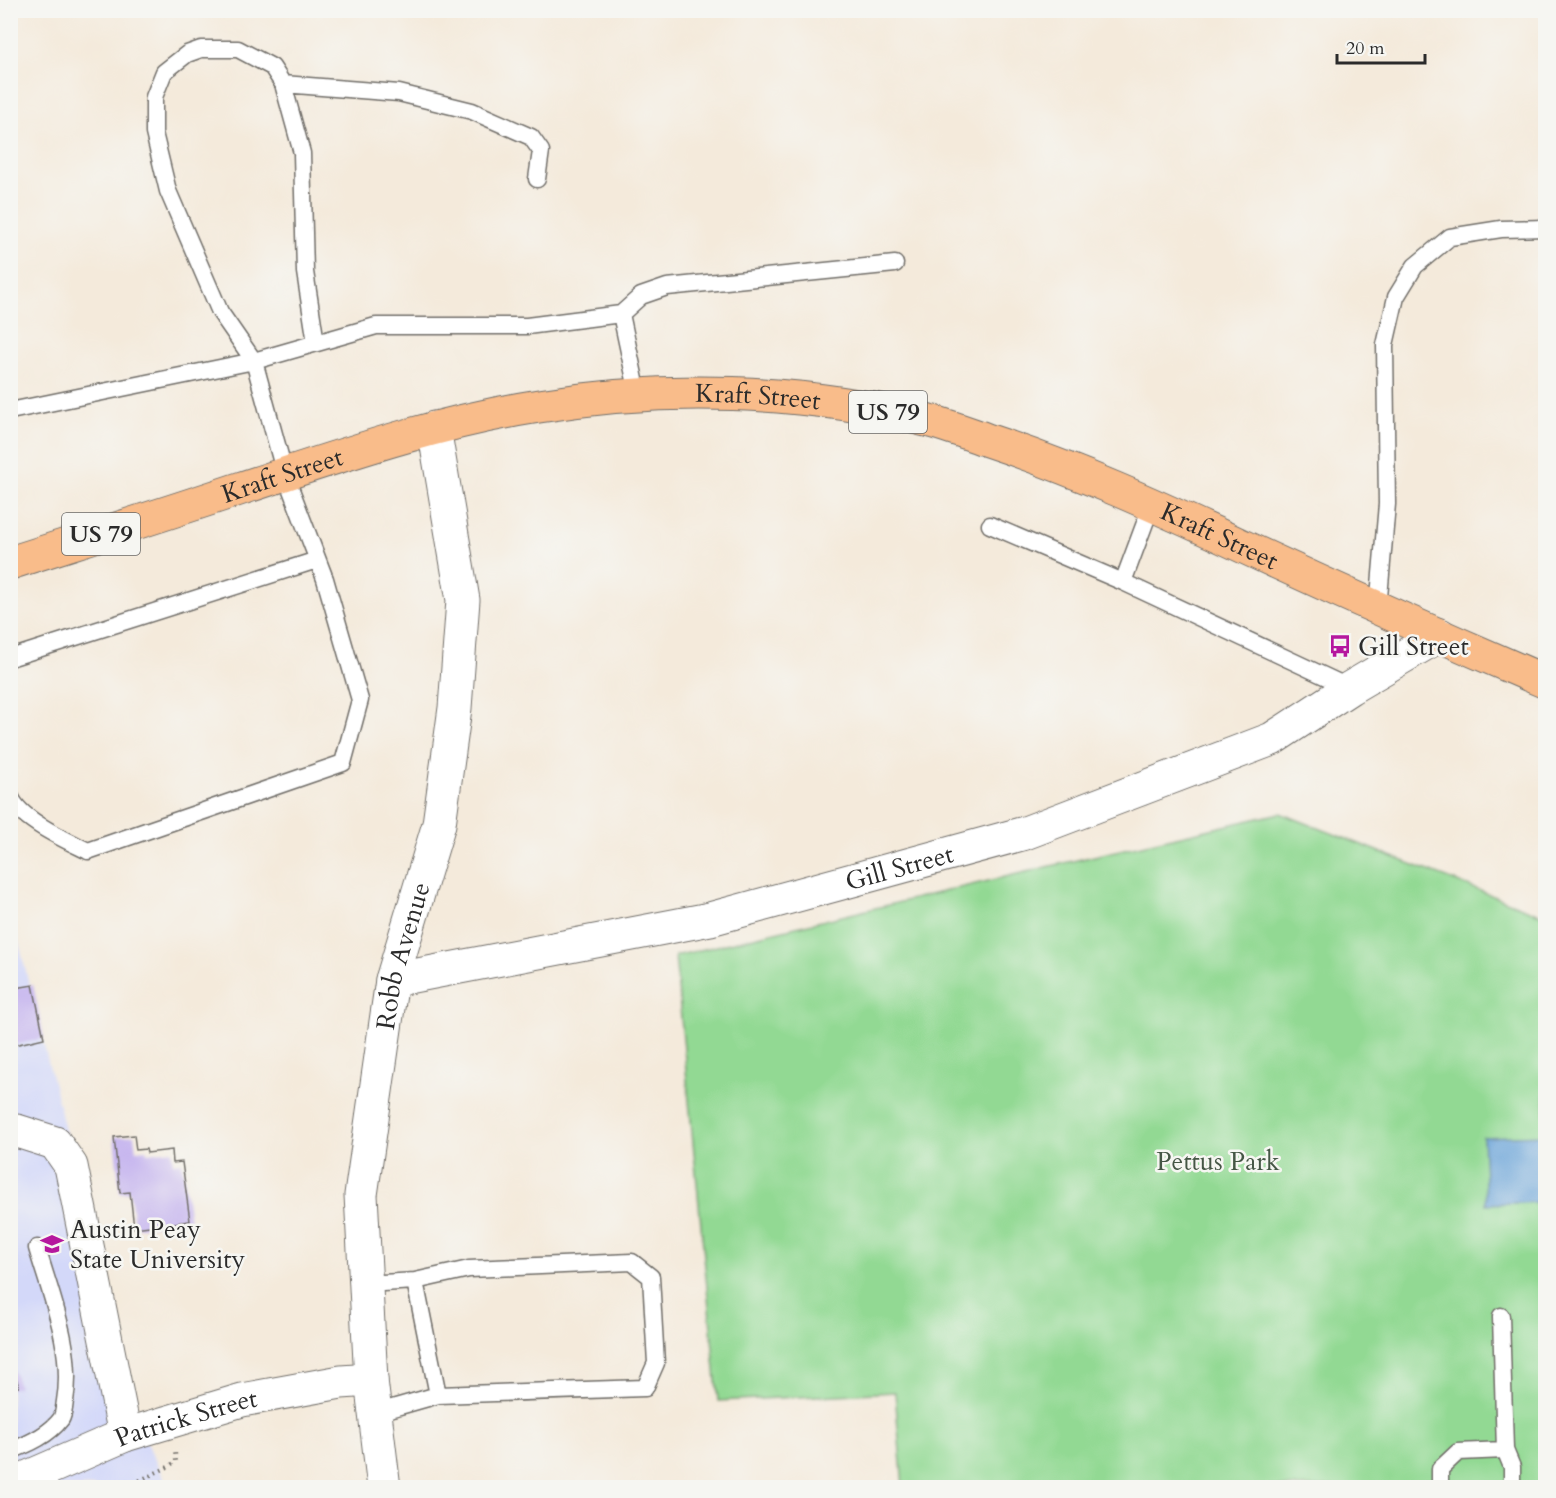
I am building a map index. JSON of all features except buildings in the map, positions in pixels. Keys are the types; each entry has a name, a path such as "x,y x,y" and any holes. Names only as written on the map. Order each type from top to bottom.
{"highway":[{"name":"Kraft Street","path":"10,563 434,428 539,406 638,394 710,393 783,397 853,405 928,421 1019,450 1152,504 1378,609 1545,682"}],"street":[{"name":"Robb Avenue","path":"384,1488 371,1380 361,1195 392,980 439,824 455,708 463,600 434,428"},
{"name":"Gill Street","path":"392,980 710,919 1025,833 1272,739 1350,688 1440,635"},
{"path":"10,1132 18,1131 56,1143 71,1166 125,1435"},
{"name":"Patrick Street","path":"18,1465 242,1400 341,1382 371,1380"}],"lane":[{"path":"10,795 13,804 48,832 88,851 343,763 360,700 325,579 285,474 254,361 220,312 168,191 154,133 154,97 164,72 187,54 201,49 238,49 272,67 283,84 302,153 305,272 316,343"},
{"path":"283,84 399,93 472,111 531,137 541,150 537,179"},
{"path":"1378,609 1387,504 1385,345 1396,297 1415,266 1450,237 1501,229 1545,228"},
{"path":"10,411 254,361 376,326 526,326 621,314 641,296 667,287 895,264"},
{"path":"621,314 638,394"},
{"path":"1123,582 1152,504"},
{"path":"990,525 1123,582 1350,688"},
{"path":"10,658 317,560"},
{"path":"18,1465 62,1417 68,1388 65,1345 37,1248"},
{"path":"366,1284 415,1281 469,1269 632,1262 651,1277 656,1363 645,1389 438,1395 375,1413"},
{"path":"415,1281 438,1395"},
{"path":"1502,1316 1505,1450 1512,1467 1512,1488"},
{"path":"1440,1488 1440,1469 1458,1452 1505,1450"}],"path":[{"path":"123,1488 176,1461 166,1423"}],"shaded area":[{"name":"Austin Peay State University","path":"10,907 137,1422 168,1487 11,1487"}],"green space":[{"name":"Pettus Park","path":"1280,813 1545,916 1545,1487 903,1487 895,1392 718,1401 675,956"}],"water":[{"path":"1545,1135 1545,1202 1486,1204 1483,1137"}],"place":[{"name":"Gill Street","path":"1340,646"},
{"name":"Austin Peay State University","path":"52,1244"}]}
